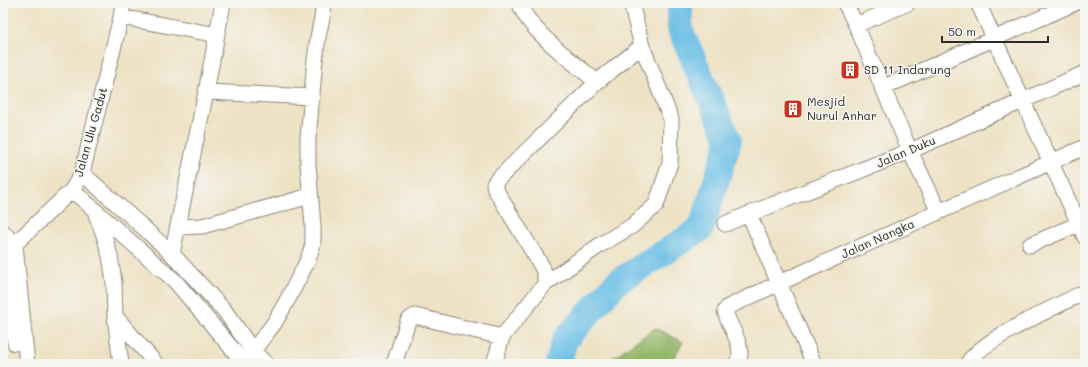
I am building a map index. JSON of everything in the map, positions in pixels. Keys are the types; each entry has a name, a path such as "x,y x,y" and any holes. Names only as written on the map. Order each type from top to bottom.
{"street":[{"path":"172,254 223,3"},
{"path":"253,351 274,322 289,297 308,260 313,244 308,139 315,60 324,3"},
{"path":"520,3 526,18 544,38 597,82"},
{"path":"494,364 502,337 545,284 632,226 656,205 670,163 671,119 642,46 631,3"},
{"path":"845,3 910,151 939,212"},
{"path":"856,26 908,3"},
{"path":"978,3 1051,162 1082,222 1085,238"},
{"path":"882,88 1075,3"},
{"path":"122,10 217,35"},
{"name":"Jalan Ulu Gadut","path":"6,252 72,190 82,173 122,10"},
{"path":"545,284 541,265 495,189 494,184 597,82 642,46"},
{"name":"Jalan Duku","path":"725,224 910,151 1085,73"},
{"path":"206,92 312,97"},
{"name":"Jalan Nangka","path":"736,364 741,355 740,348 725,312 728,307 1085,147"},
{"path":"82,173 172,254 224,310 253,351 266,364"},
{"path":"72,190 175,281 245,364"},
{"path":"178,227 202,226 310,196"},
{"path":"95,211 110,256 114,282 115,316 121,364"},
{"path":"749,214 814,364"},
{"path":"1030,245 1082,222"},
{"path":"3,232 27,364"},
{"path":"6,252 17,364"},
{"path":"968,364 970,359 978,352 1009,330 1085,292"},
{"path":"115,316 156,364"},
{"path":"394,364 408,321 415,316 502,337"}],"green space":[{"path":"655,328 683,342 670,364 604,364"}],"waterway":[{"path":"558,364 565,340 617,282 701,229 729,141 680,29 680,3"}],"place":[{"name":"SD 11 Indarung","path":"850,70"},
{"name":"Mesjid Nurul Anhar","path":"793,109"}]}
